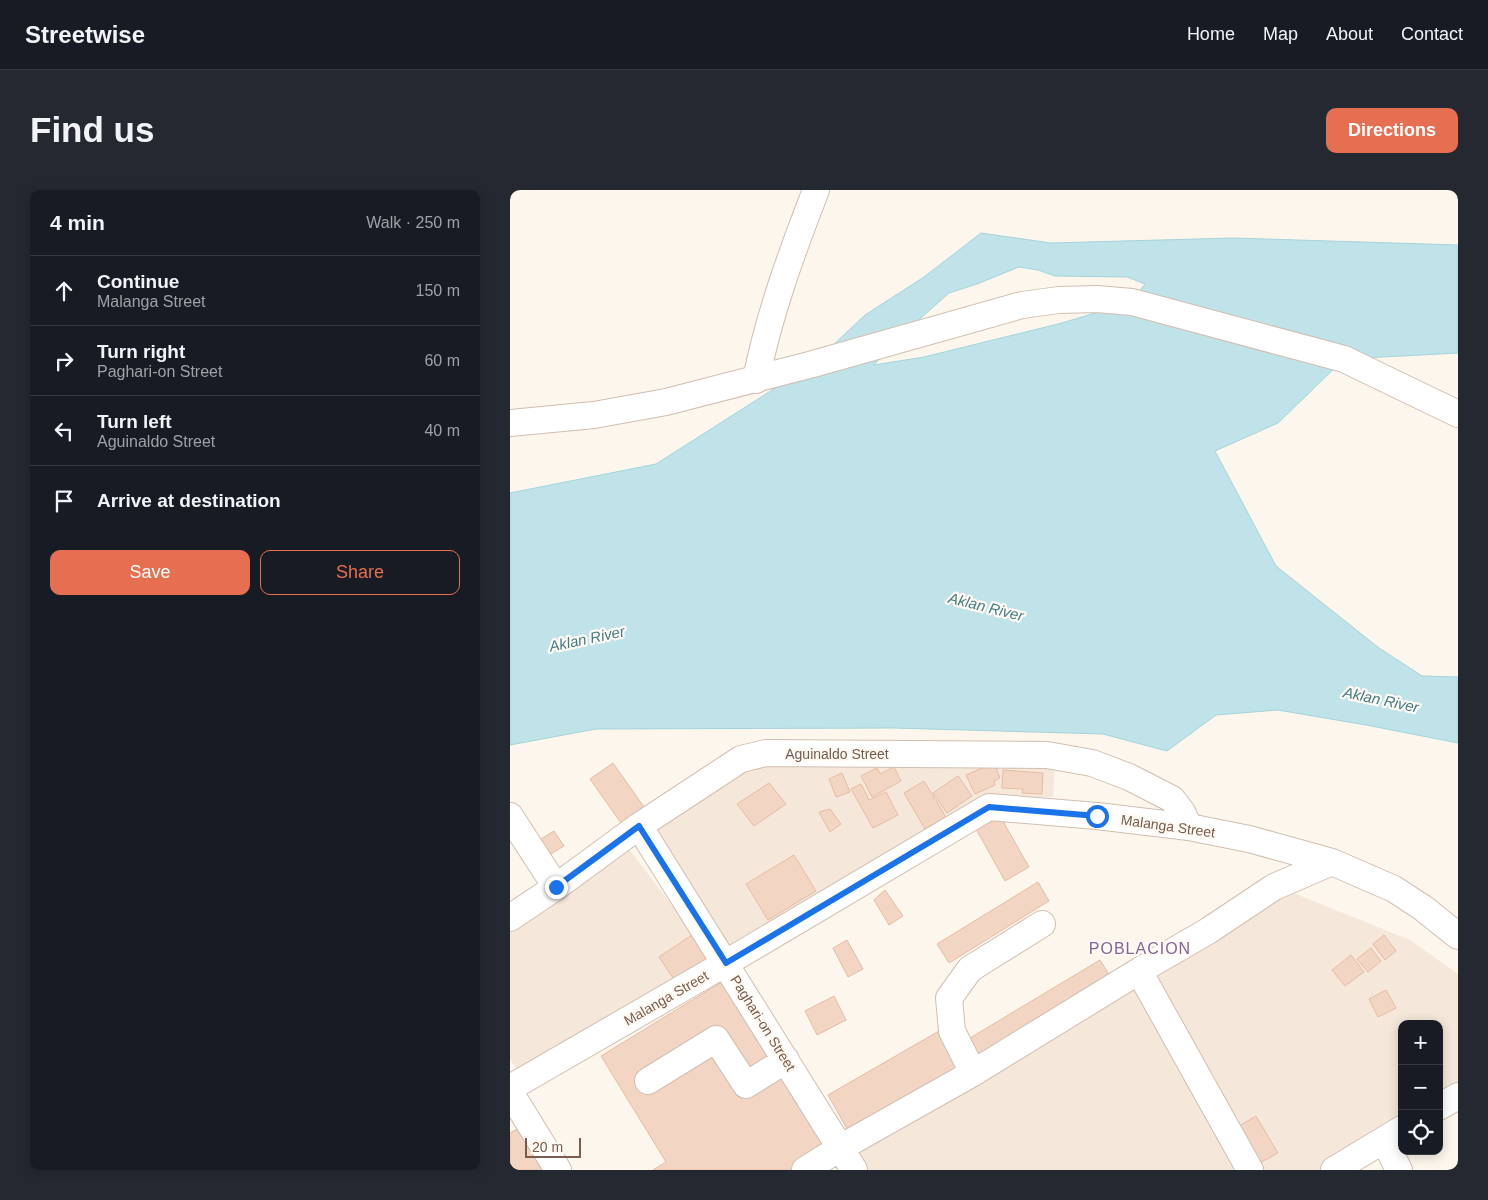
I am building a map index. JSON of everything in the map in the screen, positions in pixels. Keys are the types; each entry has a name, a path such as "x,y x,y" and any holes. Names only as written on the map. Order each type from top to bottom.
{"street":[{"path":"756,380 763,345 775,303 816,190"},
{"path":"510,423 594,414 666,402 756,380 1022,305 1059,300 1097,299 1132,302 1344,359 1458,414"},
{"name":"Aguinaldo Street","path":"510,918 639,826 740,759 766,753 1048,755 1092,763 1129,776 1172,799 1182,812 1189,827"},
{"name":"Malanga Street","path":"510,1090 989,807 1097,816 1189,827 1250,839 1332,862 1394,889 1423,908 1458,936"},
{"path":"510,816 556,887"},
{"name":"Paghari-on Street","path":"639,826 854,1170"},
{"path":"805,1170 840,1148 973,1073 1208,931 1274,887 1332,862"},
{"path":"973,1073 952,1031 949,998 970,969 1042,924"},
{"path":"1139,971 1250,1170"},
{"path":"648,1081 716,1039 746,1085 786,1060"},
{"path":"510,1090 558,1170"},
{"path":"1443,1105 1458,1096"},
{"path":"1334,1170 1393,1135 1399,1170"}],"shaded area":[{"path":"1055,763 1053,797 990,798 728,948 711,916 653,827 755,766"},
{"path":"625,844 714,960 521,1076 510,1059 510,927"},
{"path":"1286,890 1410,940 1458,974 1458,1085 1443,1094 1443,1020 1398,1020 1398,1121 1320,1170 1254,1170 1145,975"},
{"path":"1138,981 1244,1170 866,1170 853,1149"}],"water":[{"name":"Aklan River","path":"981,233 1051,243 1233,238 1458,245 1458,353 1344,359 1278,423 1215,451 1276,566 1379,648 1422,676 1458,677 1458,743 1278,710 1216,715 1167,751 1103,734 894,728 596,729 510,745 510,493 656,464 813,364 865,315 924,277","holes":["1019,267 1038,270 1055,276 1127,277 1145,284 1131,302 1062,323 924,357 874,365 896,340 949,293"]}],"building":[{"path":"613,763 644,807 621,823 590,779"},
{"path":"994,763 1000,778 994,781 995,785 975,794 966,775"},
{"path":"894,767 901,781 872,797 861,776 877,768 880,774"},
{"path":"1003,770 1043,773 1042,794 1022,793 1023,789 1002,788"},
{"path":"842,773 850,792 836,797 829,779"},
{"path":"958,776 972,796 947,813 933,793"},
{"path":"924,781 946,817 925,829 904,793"},
{"path":"769,783 786,804 754,826 737,804"},
{"path":"861,784 869,800 886,792 898,815 873,828 851,789"},
{"path":"830,809 841,824 830,832 819,812"},
{"path":"1000,816 1029,867 1005,881 976,829"},
{"path":"554,831 564,846 541,860 531,845"},
{"path":"794,855 816,891 768,920 746,884"},
{"path":"1038,882 1049,901 949,963 937,944"},
{"path":"885,890 903,916 889,925 874,900"},
{"path":"692,935 708,960 675,981 659,957"},
{"path":"1384,935 1396,951 1385,960 1373,944"},
{"path":"847,940 863,969 848,977 833,948"},
{"path":"1371,948 1381,961 1368,972 1357,959"},
{"path":"1351,955 1364,972 1345,986 1332,970"},
{"path":"1100,960 1113,981 972,1065 960,1044"},
{"path":"725,980 772,1055 744,1072 715,1025 637,1072 650,1092 717,1052 745,1097 783,1073 829,1148 792,1170 653,1170 666,1162 601,1056"},
{"path":"1386,990 1396,1008 1378,1017 1369,999"},
{"path":"834,996 846,1020 817,1035 805,1011"},
{"path":"939,1031 967,1069 851,1136 828,1095"},
{"path":"1256,1116 1278,1153 1256,1165 1234,1129"},
{"path":"519,1128 544,1170 510,1170 510,1133"}],"district":[{"name":"POBLACION","path":"1140,948"}],"route":[{"path":"556,887 639,826 726,963 989,807 1097,816"}]}
